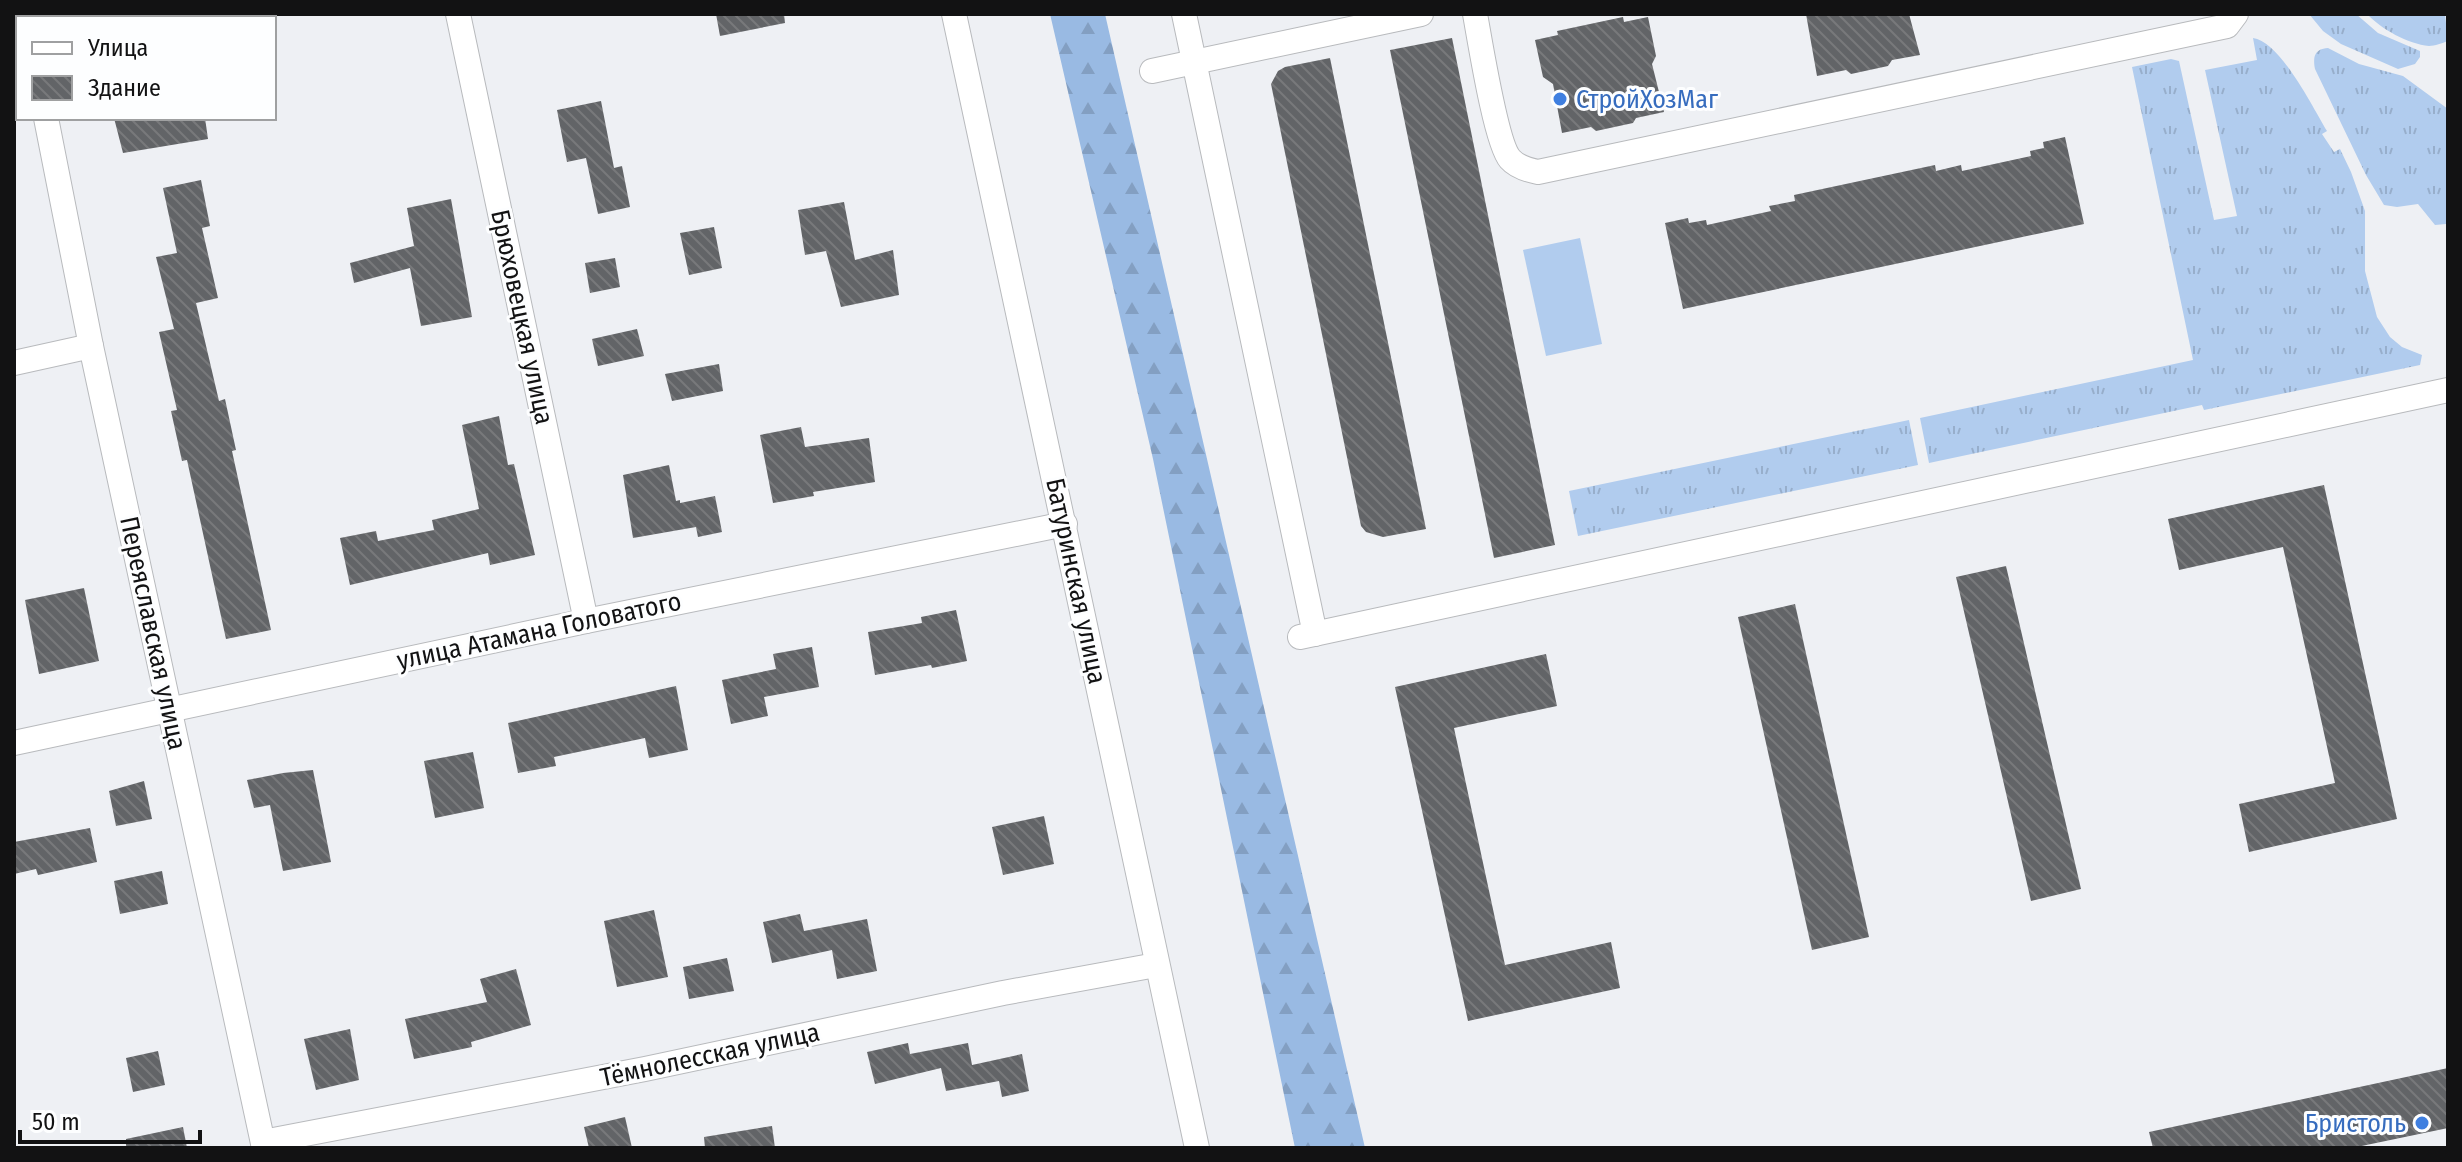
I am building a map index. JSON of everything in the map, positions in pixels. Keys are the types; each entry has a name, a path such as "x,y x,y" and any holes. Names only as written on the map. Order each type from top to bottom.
{"street":[{"name":"Брюховецкая улица","path":"458,14 586,621"},
{"name":"Батуринская улица","path":"954,14 1197,1148"},
{"path":"1184,14 1307,635 2448,390"},
{"path":"1152,71 1421,14"},
{"path":"1475,14 1500,134 1510,159 1524,169 1538,172 2227,26 2236,14"},
{"name":"Переяславская улица","path":"46,120 91,346 263,1145"},
{"path":"14,363 91,346"},
{"name":"улица Атамана Головатого","path":"14,743 586,621 1065,524"},
{"name":"Тёмнолесская улица","path":"263,1145 1003,993 1156,965"}],"green space":[{"path":"1050,14 1105,14 1365,1148 1295,1148 1153,459"},
{"path":"2309,14 2356,14 2378,33 2420,51 2420,57 2415,64 2398,69 2341,44 2323,31"},
{"path":"2367,14 2445,14 2448,41 2429,46 2412,42 2387,30"},
{"path":"2253,38 2263,42 2285,63 2327,131 2322,134 2334,152 2340,149 2365,211 2365,271 2377,317 2390,337 2402,347 2422,355 2420,365 2204,410 2202,405 1929,463 1920,418 2193,360 2132,67 2171,59 2179,61 2214,220 2237,216 2205,70 2257,60"},
{"path":"2328,48 2359,64 2403,76 2448,109 2446,224 2435,225 2418,204 2384,205 2366,175 2315,69 2316,54"},
{"path":"1580,238 1602,344 1546,356 1523,250"},
{"path":"1909,420 1918,465 1578,536 1569,491"}],"building":[{"path":"716,14 784,14 785,23 720,36"},
{"path":"1806,14 1909,14 1920,55 1892,60 1888,66 1851,74 1846,70 1817,76"},
{"path":"1623,17 1624,22 1648,17 1656,56 1652,64 1664,112 1596,131 1591,127 1562,133 1553,84 1543,77 1535,40 1558,35 1557,31"},
{"path":"1452,38 1555,545 1494,558 1390,50"},
{"path":"1330,58 1426,529 1383,537 1366,532 1361,526 1271,84 1278,71 1285,67"},
{"path":"601,101 614,168 622,166 630,207 598,214 586,158 567,162 557,110"},
{"path":"115,120 205,120 208,139 123,153"},
{"path":"2065,137 2084,224 1683,309 1665,223 1688,218 1689,223 1706,220 1707,225 1771,211 1769,206 1795,201 1794,195 1935,165 1936,171 1961,165 1962,171 2031,156 2030,151 2044,148 2043,142"},
{"path":"201,180 210,226 202,228 218,298 196,303 219,401 225,399 236,450 232,451 271,630 226,639 187,460 182,461 171,411 177,410 159,332 174,329 156,257 177,253 163,188"},
{"path":"451,199 472,317 421,326 410,268 354,283 350,263 414,246 407,208"},
{"path":"844,202 855,260 893,250 899,295 841,307 826,251 805,255 798,210"},
{"path":"714,227 722,268 689,275 680,233"},
{"path":"615,258 620,287 590,293 585,263"},
{"path":"637,329 644,356 598,366 592,339"},
{"path":"719,364 723,391 672,401 665,374"},
{"path":"499,416 508,465 514,464 535,555 490,565 488,553 350,585 340,538 376,531 378,541 434,530 432,520 479,509 462,425"},
{"path":"801,427 805,447 869,438 875,482 813,492 814,496 773,503 760,435"},
{"path":"669,465 676,501 680,500 680,503 715,496 722,532 698,537 696,527 633,538 623,475"},
{"path":"2324,485 2397,819 2249,852 2239,804 2335,783 2283,547 2179,570 2168,519"},
{"path":"2006,566 2081,889 2031,901 1956,577"},
{"path":"84,588 99,661 39,674 25,600"},
{"path":"1795,604 1869,937 1812,950 1738,617"},
{"path":"956,610 967,661 875,675 868,632 922,623 921,617"},
{"path":"812,647 819,687 764,697 768,716 731,724 722,680 776,669 773,654"},
{"path":"1546,654 1557,706 1454,728 1505,965 1611,942 1620,988 1468,1021 1395,687"},
{"path":"676,686 688,750 649,758 645,738 554,757 556,766 518,773 508,723"},
{"path":"473,752 484,808 435,818 424,761"},
{"path":"313,770 331,862 283,871 270,805 254,808 247,780"},
{"path":"144,781 152,819 116,826 109,791"},
{"path":"1044,816 1054,864 1003,875 992,827"},
{"path":"90,828 97,862 38,875 36,869 14,874 14,842"},
{"path":"162,871 168,904 120,914 114,881"},
{"path":"654,910 668,977 617,987 604,921"},
{"path":"800,914 804,931 867,919 877,971 837,979 832,950 772,963 763,922"},
{"path":"727,958 734,991 689,999 683,967"},
{"path":"516,969 531,1025 471,1042 472,1047 414,1059 405,1019 487,1002 480,979"},
{"path":"350,1029 359,1080 316,1090 304,1039"},
{"path":"908,1043 910,1054 968,1043 972,1065 1022,1054 1029,1091 1002,1097 999,1081 946,1091 941,1068 875,1084 867,1052"},
{"path":"158,1051 165,1085 133,1092 126,1058"},
{"path":"2448,1068 2448,1128 2352,1148 2153,1148 2149,1132"},
{"path":"625,1117 632,1148 589,1148 584,1127"},
{"path":"772,1126 775,1148 705,1148 704,1137"},
{"path":"183,1127 187,1148 126,1148 126,1139"}],"place":[{"name":"СтройХозМаг","path":"1560,99"},
{"name":"Бристоль","path":"2422,1123"}]}
